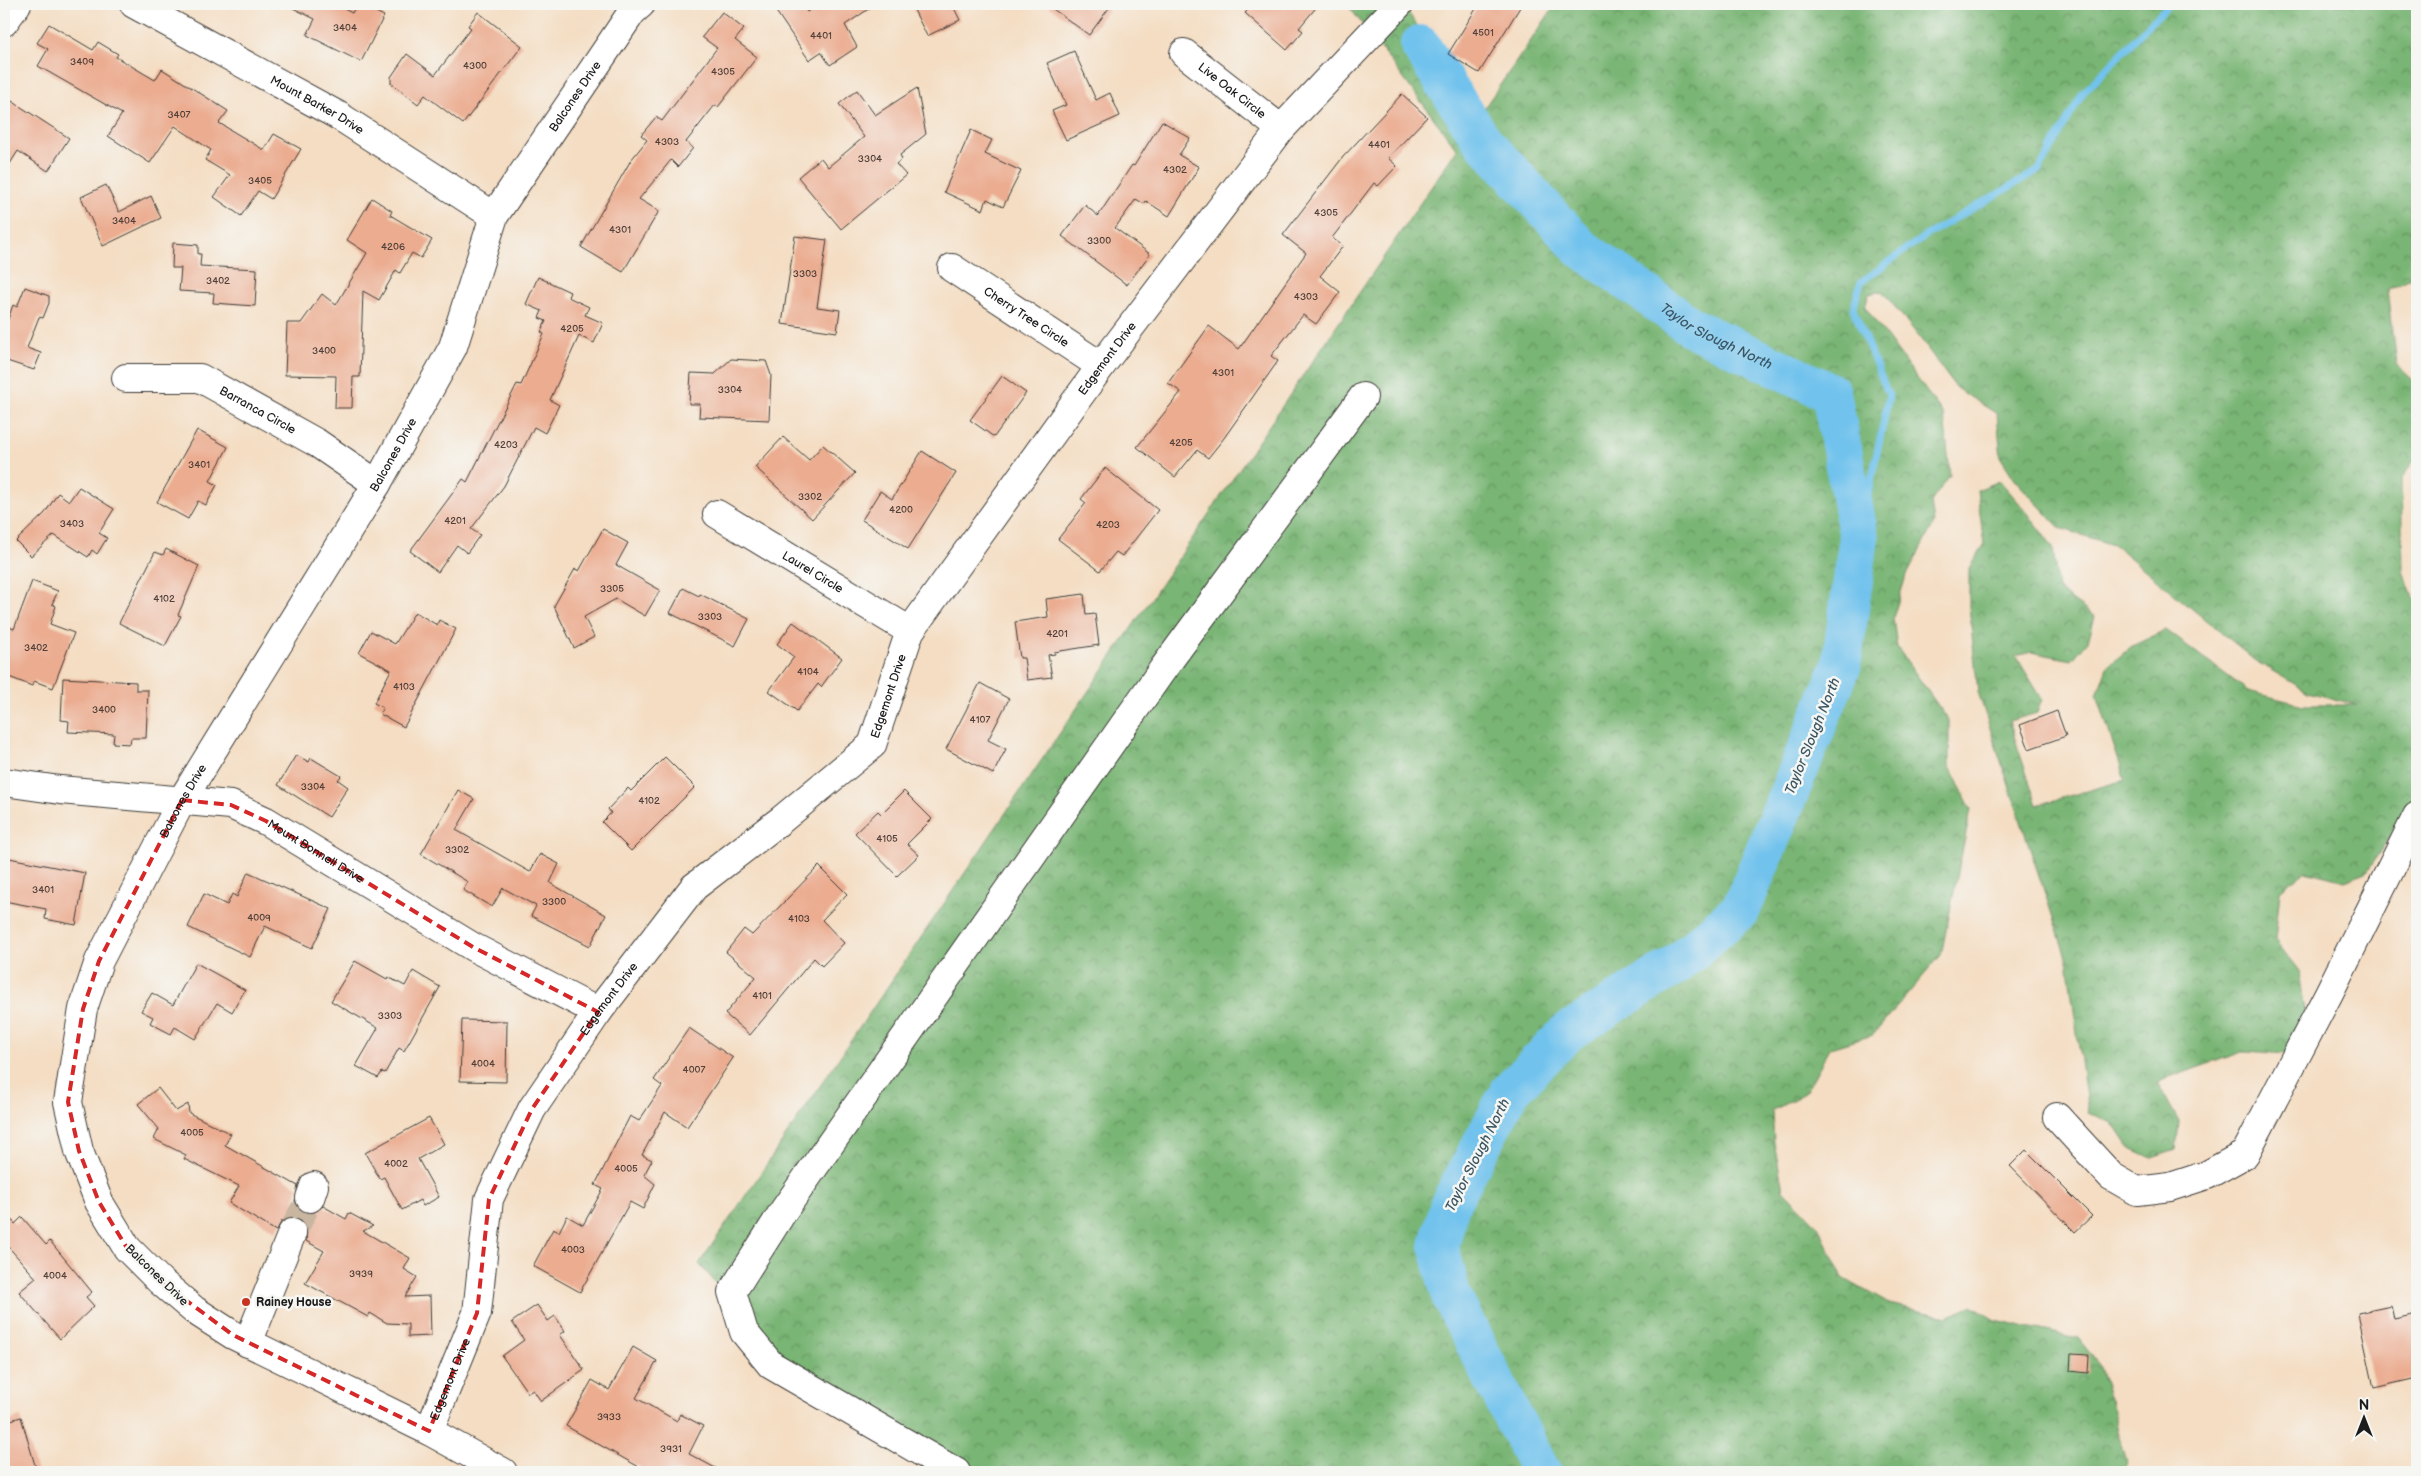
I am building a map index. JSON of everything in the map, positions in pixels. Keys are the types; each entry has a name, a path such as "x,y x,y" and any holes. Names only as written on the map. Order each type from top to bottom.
{"street":[{"path":"4,22 17,4"},
{"name":"Mount Barker Drive","path":"134,4 339,116 494,216"},
{"name":"Balcones Drive","path":"503,1472 429,1431 248,1343 194,1310 160,1281 127,1248 99,1202 79,1151 68,1102 83,1009 99,961 182,800 377,484 453,348 494,216 632,12 641,4"},
{"name":"Edgemont Drive","path":"429,1431 477,1313 489,1199 532,1109 598,1012 694,887 781,820 872,745 910,631 1101,366 1281,129 1399,4"},
{"name":"Live Oak Circle","path":"1184,53 1281,129"},
{"name":"Cherry Tree Circle","path":"952,268 1101,366"},
{"name":"Barranca Circle","path":"126,378 200,378 317,443 377,484"},
{"path":"956,1472 771,1364 744,1332 732,1292 784,1210 1163,669 1363,397"},
{"name":"Laurel Circle","path":"717,514 910,631"},
{"name":"Mount Bonnell Drive","path":"4,782 60,790 231,805 266,821 473,947 598,1012"},
{"path":"2057,1117 2111,1176 2137,1191 2170,1187 2207,1175 2245,1154 2329,993 2417,816"},
{"path":"248,1343 292,1233"}],"highlighted area":[{"path":"182,800 231,805 266,821 473,947 598,1012 532,1109 489,1199 477,1313 429,1431 233,1335 160,1281 127,1248 99,1202 79,1151 68,1102 83,1009 99,961"}],"green space":[{"path":"1347,4 1402,4 1480,114 1556,4 2417,4 2417,275 2388,289 2397,365 2417,384 2417,456 2401,480 2403,571 2417,608 2417,790 2412,803 2366,873 2345,881 2305,871 2280,891 2275,940 2299,971 2307,1024 2287,1054 2245,1051 2157,1082 2179,1122 2176,1150 2152,1158 2128,1147 2112,1123 2088,1112 2067,960 1978,692 1969,607 1969,568 1984,545 1977,490 2000,481 2027,512 2053,548 2058,590 2095,617 2088,641 2072,660 2031,652 2016,656 2042,699 2037,713 2009,721 2037,805 2125,780 2097,695 2107,667 2132,646 2166,630 2248,691 2303,705 2357,705 2308,692 2254,660 2116,546 2060,528 2015,480 2001,458 1997,414 1956,388 1920,338 1882,291 1869,294 1865,307 1944,415 1950,475 1931,502 1934,523 1905,579 1893,618 1897,647 1949,721 1949,765 1971,809 1941,955 1873,1035 1830,1048 1805,1093 1772,1111 1774,1142 1783,1190 1818,1226 1843,1278 1889,1304 1947,1317 1972,1306 1995,1320 2078,1338 2100,1366 2127,1462 2124,1472 975,1472 773,1356 744,1315 699,1264 1457,149"}],"building":[{"path":"285,4 334,4 352,13 357,4 360,4 384,16 361,62 307,35 315,19"},
{"path":"785,4 802,4 807,12 819,4 876,4 845,25 857,47 830,65 821,52 809,60 775,10"},
{"path":"911,4 952,4 960,20 927,36"},
{"path":"1046,4 1112,4 1089,35"},
{"path":"1253,4 1319,4 1299,28 1303,31 1287,50 1245,13"},
{"path":"1479,4 1522,4 1479,73 1448,54"},
{"path":"478,12 522,46 463,124 425,95 418,104 391,83 391,77 407,54 435,75 471,28 468,26"},
{"path":"722,12 744,29 735,40 757,57 718,107 715,105 686,142 693,148 678,167 671,160 639,199 659,211 623,272 581,247 631,160 647,140 641,135 656,117 662,121 717,48 702,37"},
{"path":"49,24 93,50 98,42 118,54 116,57 155,80 162,69 228,111 219,123 264,150 274,134 301,149 271,199 258,191 241,216 214,197 230,175 205,160 211,150 175,126 150,163 108,136 122,114 38,66 48,49 37,43"},
{"path":"1074,51 1096,100 1110,93 1120,116 1066,140 1052,111 1066,105 1047,63"},
{"path":"917,88 926,134 900,155 902,159 896,164 906,175 841,229 798,177 821,158 828,167 864,137 839,104 857,90 875,115"},
{"path":"1402,94 1427,117 1388,158 1397,166 1378,186 1374,183 1332,238 1343,246 1320,276 1340,292 1316,324 1303,315 1271,356 1278,361 1224,438 1208,458 1197,450 1175,477 1137,447 1181,392 1168,383 1209,326 1239,349 1306,253 1283,235 1343,157"},
{"path":"4,96 69,138 48,171 18,151 4,173"},
{"path":"1162,121 1190,138 1179,155 1199,167 1169,216 1146,201 1144,204 1136,199 1115,228 1150,254 1127,285 1062,236 1085,205 1098,216 1132,165 1134,166"},
{"path":"971,130 992,140 985,154 1021,171 1003,207 987,199 983,210 944,192"},
{"path":"106,185 119,212 151,196 161,218 103,246 81,197"},
{"path":"372,198 392,211 390,215 432,240 421,258 412,253 400,273 396,270 379,300 363,291 360,377 353,377 352,408 335,408 336,376 285,375 287,323 301,323 322,294 336,305 367,253 347,240"},
{"path":"795,236 827,240 817,307 840,310 837,332 782,324"},
{"path":"173,243 198,245 198,254 201,254 200,266 257,269 255,306 213,303 214,293 179,291 181,268 172,268"},
{"path":"538,277 570,292 568,297 589,307 585,315 603,323 594,343 579,336 550,400 559,405 545,433 534,427 504,486 471,529 480,535 467,553 457,545 438,572 410,551 463,479 467,482 517,384 521,385 544,334 541,332 546,321 539,318 542,311 526,304"},
{"path":"25,287 49,296 49,303 43,318 39,317 27,348 41,353 34,370 4,360 4,330 13,305 17,307"},
{"path":"731,359 766,361 771,375 769,420 699,417 700,404 689,404 691,373 715,374"},
{"path":"1002,376 1026,393 994,437 970,420"},
{"path":"197,430 228,447 210,481 217,485 206,505 198,501 188,519 157,502"},
{"path":"783,437 809,460 823,445 855,473 812,519 755,467"},
{"path":"922,451 956,473 908,549 862,520 880,491 892,499"},
{"path":"1105,468 1158,510 1122,556 1116,552 1100,571 1058,539 1086,503 1081,499"},
{"path":"79,487 114,509 99,533 107,538 97,554 92,550 88,557 54,535 31,556 16,541 45,513 58,493 69,501"},
{"path":"603,529 628,543 616,565 660,590 645,616 616,599 584,617 594,637 574,648 554,606 575,569 579,571"},
{"path":"166,549 199,566 178,615 181,616 165,646 119,623 155,552 163,555"},
{"path":"32,581 58,591 52,604 56,606 50,624 74,633 53,688 34,681 32,686 4,675 4,625 14,629"},
{"path":"683,588 699,596 700,594 749,619 735,646 670,613"},
{"path":"1084,594 1086,615 1095,614 1099,645 1054,652 1055,654 1048,655 1052,677 1027,680 1024,658 1020,658 1015,622 1048,617 1046,599"},
{"path":"415,612 437,625 439,620 456,629 404,727 380,714 383,708 374,703 391,670 359,653 371,631 395,644"},
{"path":"793,622 842,658 821,687 818,684 797,711 769,691 794,657 777,644"},
{"path":"63,678 136,682 136,690 148,690 146,738 131,738 130,744 113,743 114,734 68,732 69,721 61,720"},
{"path":"980,683 1009,699 988,740 1006,749 993,774 946,749"},
{"path":"2057,711 2066,736 2029,749 2020,725"},
{"path":"296,755 309,762 311,758 341,776 338,780 348,787 329,817 278,785"},
{"path":"665,757 695,787 631,851 602,822 611,813 608,809 628,788 631,791"},
{"path":"458,790 474,799 456,830 530,872 540,854 559,864 550,883 606,915 590,946 531,916 536,906 503,888 492,907 463,890 468,882 421,854"},
{"path":"904,791 932,819 907,844 919,855 897,876 855,833 878,811 881,814"},
{"path":"4,857 85,873 76,925 45,919 46,909 4,901"},
{"path":"819,866 847,894 822,920 844,943 822,966 814,958 750,1035 725,1014 756,977 726,952 744,929 752,935"},
{"path":"248,872 331,909 312,948 265,926 250,957 188,927 204,894 227,905 232,894 237,897"},
{"path":"355,961 387,979 388,977 405,986 413,971 440,987 404,1051 399,1048 385,1073 382,1072 378,1078 356,1066 378,1028 331,1001"},
{"path":"196,963 245,990 232,1012 217,1003 195,1039 175,1027 171,1034 150,1023 153,1017 141,1011 152,993 173,1005"},
{"path":"462,1020 507,1021 506,1082 460,1081"},
{"path":"689,1028 733,1058 687,1127 665,1112 642,1155 652,1160 644,1175 655,1184 643,1209 630,1202 580,1292 533,1266 553,1229 559,1232 567,1216 583,1225 603,1189 595,1185 630,1116 639,1121 662,1086 654,1080"},
{"path":"158,1088 176,1111 188,1104 189,1113 231,1134 225,1145 298,1186 295,1201 299,1209 305,1213 313,1213 323,1206 346,1219 349,1213 373,1226 363,1231 410,1258 404,1269 417,1277 405,1297 430,1296 431,1336 408,1337 408,1324 387,1323 370,1313 368,1317 305,1283 324,1251 306,1241 307,1231 305,1224 297,1218 289,1218 282,1221 276,1231 229,1203 239,1186 184,1159 186,1155 154,1139 159,1129 138,1104"},
{"path":"429,1118 444,1144 418,1159 439,1197 423,1206 420,1200 402,1210 384,1177 380,1179 365,1153"},
{"path":"2026,1150 2092,1216 2075,1232 2010,1166"},
{"path":"4,1211 15,1224 22,1217 46,1245 50,1241 92,1292 86,1297 94,1306 60,1339 19,1292 36,1278 4,1242"},
{"path":"537,1305 548,1321 555,1316 565,1331 560,1335 584,1370 541,1401 533,1390 528,1393 502,1356 524,1340 512,1322"},
{"path":"2391,1306 2394,1319 2417,1314 2417,1378 2374,1388 2358,1313"},
{"path":"633,1347 657,1361 636,1398 677,1421 680,1414 703,1426 689,1454 723,1472 648,1472 566,1426 592,1380 609,1390"},
{"path":"2071,1354 2089,1355 2088,1373 2070,1371"},
{"path":"21,1417 37,1472 4,1472 4,1422"}],"waterway":[{"path":"1859,537 1889,396 1853,309 1861,282 1925,236 2039,170 2083,93 2169,4"},
{"name":"Taylor Slough North","path":"1420,45 1482,140 1580,247 1693,328 1831,393 1859,537 1841,667 1741,909 1676,965 1568,1032 1510,1091 1450,1204 1439,1246 1451,1296 1541,1472"}],"tunnel":[{"path":"292,1233 310,1198"}],"place":[{"name":"Rainey House","path":"246,1302"}]}
